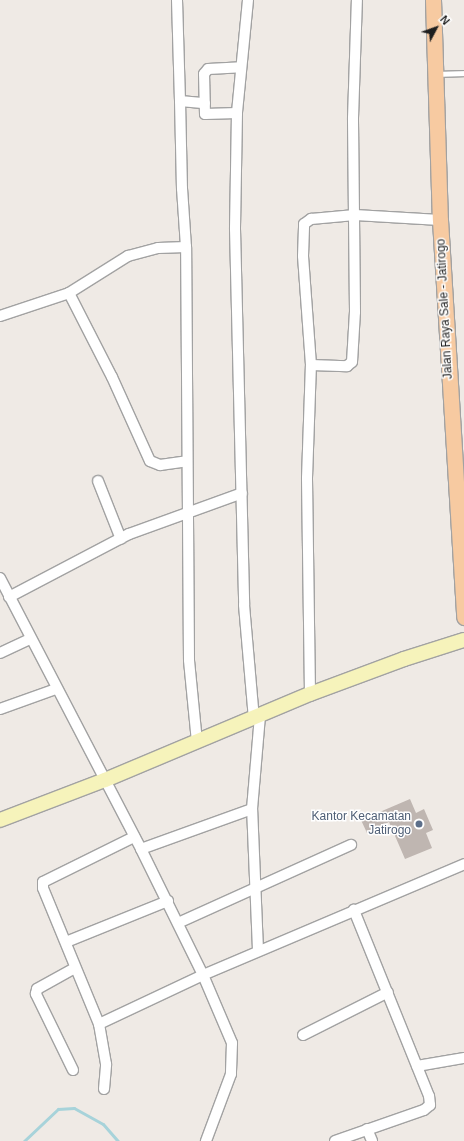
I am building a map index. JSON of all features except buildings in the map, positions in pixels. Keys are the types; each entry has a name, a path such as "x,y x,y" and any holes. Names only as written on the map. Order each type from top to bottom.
{"main road":[{"name":"Jalan Raya Sale - Jatirogo","path":"433,0 440,220 464,618"},
{"path":"0,820 257,718 310,694 404,659 464,640"}],"street":[{"path":"177,0 182,189 186,247 189,660 197,742"},
{"path":"248,0 236,114 235,229 244,605 257,718 252,809 254,888 258,950"},
{"path":"311,365 347,366 352,362 355,312 353,118 357,0"},
{"path":"236,114 205,114 206,70 241,67"},
{"path":"180,101 205,103"},
{"path":"310,694 307,478 311,365 303,256 304,224 311,220 355,215 440,220"},
{"path":"0,316 69,293 128,256 158,248 186,247"},
{"path":"69,293 112,377 150,461 160,465 187,461"},
{"path":"98,481 121,539"},
{"path":"9,597 121,539 188,511 242,493"},
{"path":"0,578 56,689 168,901 203,975 232,1043 231,1074 206,1141"},
{"path":"0,652 30,639"},
{"path":"0,709 56,689"},
{"path":"141,849 252,809"},
{"path":"104,1089 106,1064 99,1024 43,888 43,882 134,837"},
{"path":"178,923 351,845"},
{"path":"99,1024 258,950 464,864"},
{"path":"66,942 168,901"},
{"path":"335,1141 424,1110 430,1106 430,1096 354,910"},
{"path":"73,1070 36,994 37,989 75,968"},
{"path":"303,1035 388,992"},
{"path":"418,1066 464,1058"},
{"path":"367,1129 372,1141"}],"lane":[{"path":"436,74 464,72"}],"waterway":[{"path":"24,1141 58,1109 74,1108 103,1124 118,1141"}],"place":[{"name":"Kantor Kecamatan Jatirogo","path":"419,824"}]}
